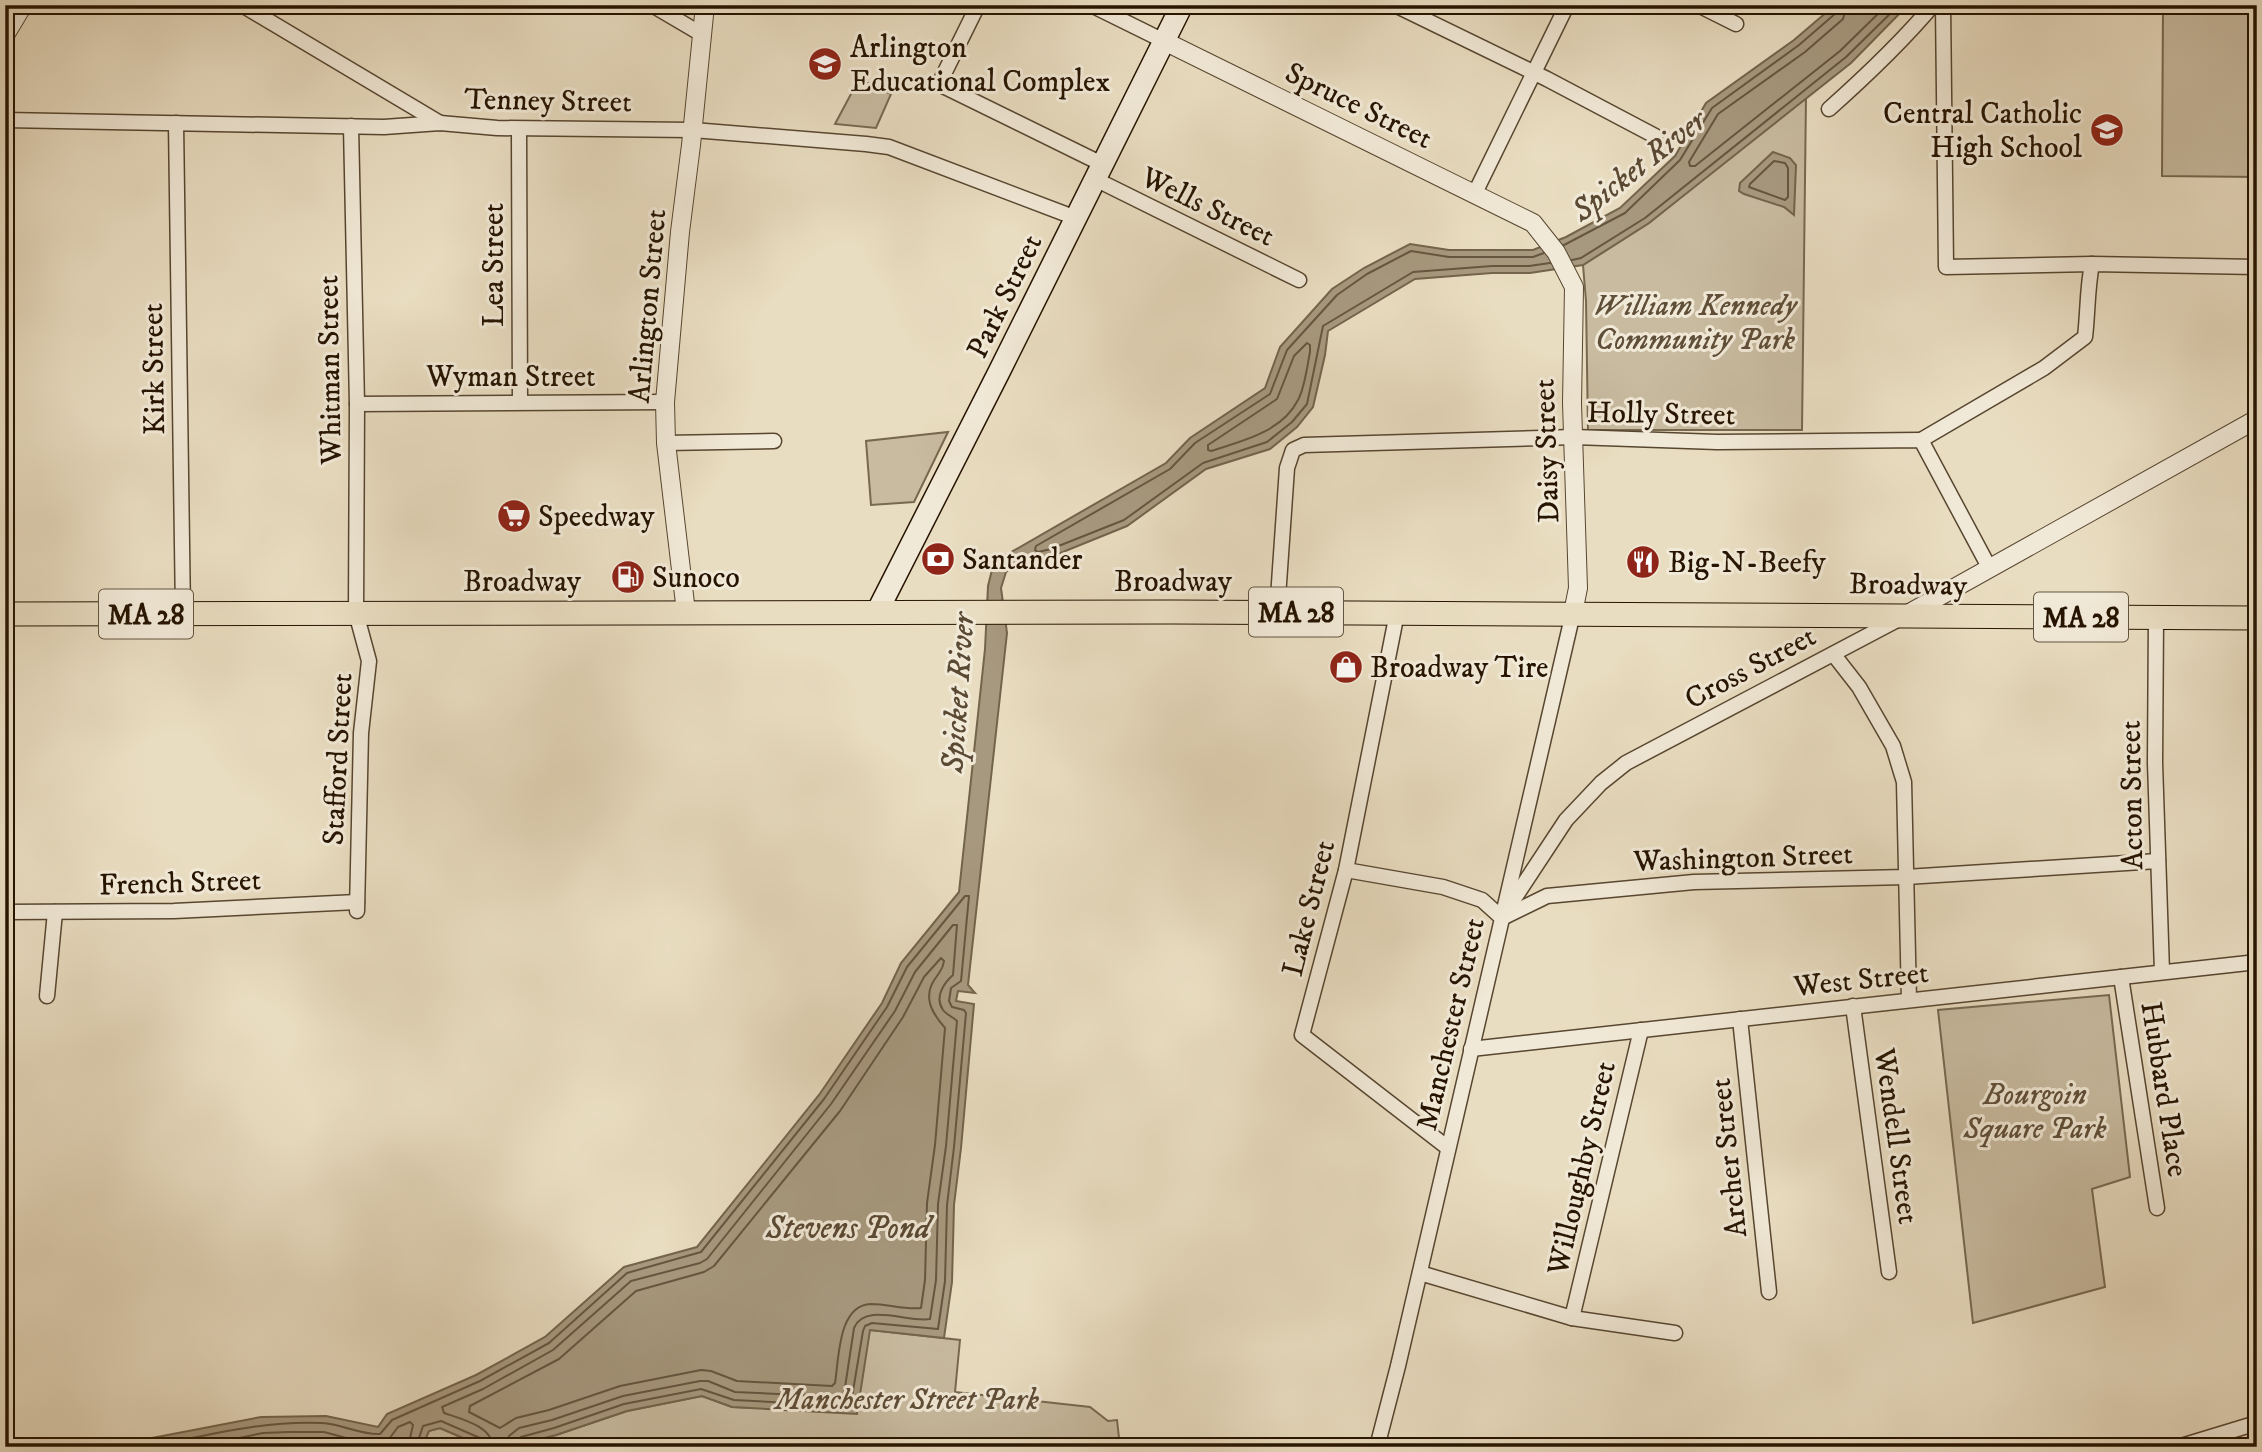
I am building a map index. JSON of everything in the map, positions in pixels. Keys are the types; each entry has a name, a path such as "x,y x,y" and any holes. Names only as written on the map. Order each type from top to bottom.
{"main road":[{"name":"Park Street","path":"877,612 1182,5"},
{"name":"Broadway","path":"5,614 1277,612 2257,618"}],"street":[{"path":"5,35 23,5"},
{"path":"242,5 440,123"},
{"path":"652,5 703,35"},
{"name":"Arlington Street","path":"686,612 666,443 665,402 680,232 705,5"},
{"name":"Wells Street","path":"978,5 939,84 1298,280"},
{"name":"Spruce Street","path":"1091,5 1533,223 1556,252 1574,287"},
{"path":"1395,5 1655,136"},
{"path":"1475,193 1567,5"},
{"path":"1698,5 1736,24"},
{"path":"1829,109 1863,80 1933,5"},
{"path":"1943,5 1946,267 2092,264 2257,267"},
{"name":"Tenney Street","path":"5,120 351,126 440,123 519,128 693,130 808,138 889,147 1076,218"},
{"name":"Kirk Street","path":"176,123 183,614"},
{"name":"Whitman Street","path":"351,126 357,404 356,613"},
{"name":"Lea Street","path":"519,128 520,402"},
{"path":"1990,569 1921,440 2044,368 2085,337 2087,288 2092,264"},
{"name":"Daisy Street","path":"1573,613 1578,588 1572,403 1574,287"},
{"name":"Wyman Street","path":"357,404 665,402"},
{"name":"Cross Street","path":"1502,918 1566,820 1601,783 1626,763 1834,655 2257,419"},
{"name":"Holly Street","path":"1277,612 1287,468 1293,450 1304,445 1574,438 1717,442 1921,440"},
{"path":"666,443 774,441"},
{"name":"Stafford Street","path":"356,613 369,662 361,733 357,906"},
{"name":"Lake Street","path":"1397,613 1346,870 1302,1035 1448,1149"},
{"name":"Manchester Street","path":"1377,1447 1573,613"},
{"name":"Acton Street","path":"2156,617 2155,763 2162,972"},
{"path":"1834,655 1859,687 1894,746 1904,782 1909,1000"},
{"name":"Washington Street","path":"1502,918 1546,896 1694,882 1906,877 2158,861"},
{"path":"1346,870 1443,887 1482,900 1502,918"},
{"name":"French Street","path":"5,912 357,906"},
{"path":"47,996 55,912"},
{"name":"West Street","path":"1471,1049 2257,962"},
{"name":"Hubbard Place","path":"2121,978 2157,1208"},
{"name":"Wendell Street","path":"1853,1006 1889,1272"},
{"name":"Archer Street","path":"1740,1019 1769,1292"},
{"name":"Willoughby Street","path":"1572,1318 1641,1030"},
{"path":"1420,1273 1572,1318 1675,1333"},
{"path":"2178,1447 2257,1423"}],"green space":[{"path":"2163,5 2257,5 2257,177 2162,176"},
{"path":"859,79 891,94 876,128 835,124"},
{"name":"William Kennedy Community Park","path":"1806,96 1802,430 1588,430 1583,265 1649,223"},
{"path":"948,432 914,502 871,505 866,441"},
{"name":"Bourgoin Square Park","path":"2109,995 2130,1177 2092,1189 2105,1287 1973,1323 1938,1010"},
{"name":"Manchester Street Park","path":"870,1330 960,1340 955,1392 1090,1407 1108,1421 1117,1420 1120,1447 510,1447 627,1411 702,1396 732,1407 757,1408"},
{"path":"440,1428 484,1447 422,1447 428,1431"}],"water":[{"name":"Stevens Pond","path":"1835,5 1908,5 1851,63 1649,223 1583,265 1530,273 1415,279 1328,331 1313,407 1297,427 1270,449 1206,469 1127,526 1053,556 1015,565 1006,572 1001,588 1007,633 968,985 975,993 958,991 956,1001 974,1004 954,1205 952,1282 944,1338 870,1330 857,1414 732,1407 702,1396 627,1411 510,1447 484,1447 440,1428 429,1431 422,1447 105,1447 261,1417 326,1416 378,1427 387,1414 476,1375 545,1337 624,1267 697,1247 819,1095 882,1003 901,963 959,892 985,649 988,586 994,562 1166,463 1190,438 1265,388 1280,347 1332,289 1364,268 1410,244 1449,250 1533,250 1566,237 1620,208 1675,156 1706,103 1794,40"},
{"path":"1773,152 1790,158 1796,165 1794,215 1784,207 1739,191 1740,183"}],"place":[{"name":"Arlington Educational Complex","path":"825,64"},
{"name":"Central Catholic High School","path":"2107,130"},
{"name":"Speedway","path":"514,516"},
{"name":"Santander","path":"938,559"},
{"name":"Big-N-Beefy","path":"1643,562"},
{"name":"Sunoco","path":"628,577"},
{"name":"Broadway Tire","path":"1346,667"}],"water label":[{"name":"Spicket River","path":"1638,165"},
{"name":"Spicket River","path":"957,693"}]}
